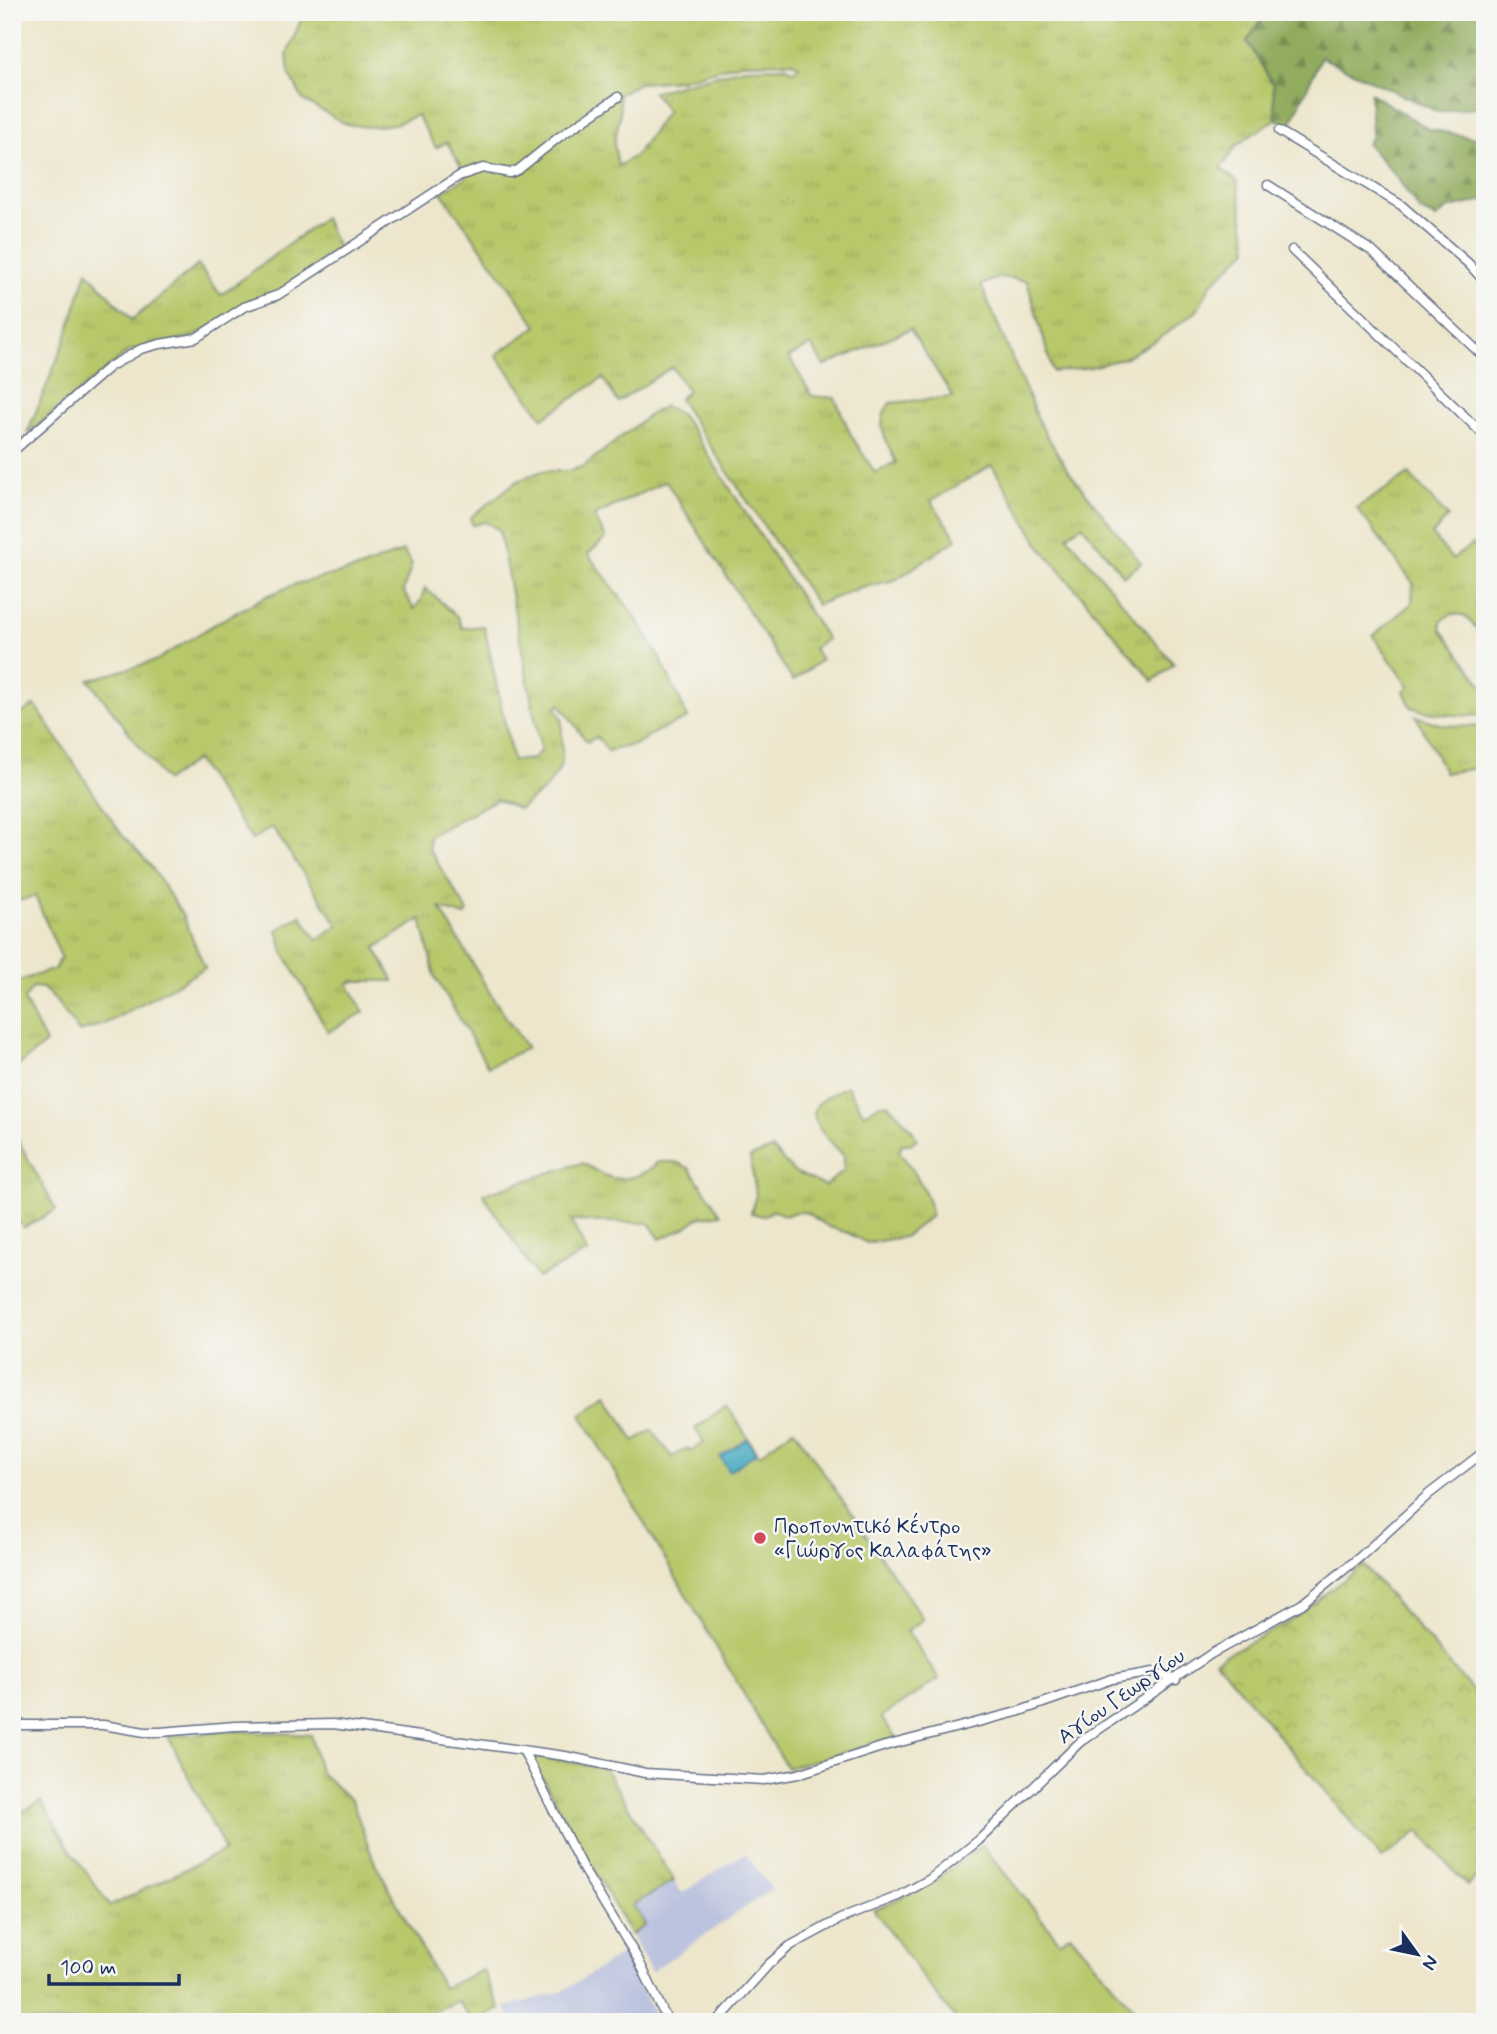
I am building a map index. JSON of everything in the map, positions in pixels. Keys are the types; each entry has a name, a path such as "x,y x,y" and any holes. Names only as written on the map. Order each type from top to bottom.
{"street":[{"path":"12,452 127,356 160,344 196,338 244,307 278,295 459,176 483,168 510,173 518,170 559,136 618,97"},
{"path":"1279,131 1401,205 1469,264 1485,282"},
{"path":"1268,185 1372,251 1485,358"},
{"path":"1292,250 1485,436"},
{"path":"1476,427 1485,418"},
{"name":"Αγίου Γεωργίου","path":"717,2022 769,1964 790,1946 840,1919 899,1896 930,1880 979,1840 1076,1745 1211,1654 1302,1604 1361,1556 1429,1494 1485,1451"},
{"path":"12,1725 103,1725 145,1732 170,1732 235,1726 333,1724 565,1756 645,1773 764,1780 798,1774 885,1746 1017,1712 1112,1679 1154,1672 1176,1680"},
{"path":"523,1750 583,1869 625,1935 667,2022"}],"shaded area":[{"path":"745,1853 772,1889 651,1972 631,1935 645,1925 633,1905 674,1881 682,1893"},
{"path":"624,1953 658,2022 513,2022 505,2007 563,1991"}],"green space":[{"path":"304,12 1267,12 1247,41 1273,84 1276,119 1237,145 1221,169 1237,181 1248,249 1210,285 1197,311 1155,341 1124,358 1091,367 1053,372 1027,281 1000,277 981,285 1040,424 1067,469 1141,563 1124,576 1082,525 1067,536 1174,664 1153,681 1041,548 992,465 931,501 957,539 895,580 861,587 817,605 679,399 688,391 672,367 618,402 603,378 543,418 496,355 537,326 441,192 467,177 447,142 436,148 417,115 395,124 367,127 346,124 303,100 289,73 287,55","holes":["792,62 800,66 793,71 787,67 744,68 653,92 667,111 636,155 618,166 614,143 620,115 619,94 639,83 680,80 741,63","910,329 953,397 890,403 882,425 885,440 896,462 875,473 851,435 835,398 812,396 789,357 811,345 824,366"]},
{"path":"1267,12 1485,12 1485,106 1438,112 1321,57 1290,126 1276,119 1273,84 1247,41"},
{"path":"1370,93 1429,129 1485,140 1485,200 1447,209 1436,218 1420,211 1395,175 1367,144 1372,136"},
{"path":"324,218 338,248 290,286 195,336 129,351 27,434 66,338 87,271 132,320 198,265 221,295"},
{"path":"665,406 681,415 693,431 827,639 814,648 821,660 793,681 666,481 594,516 606,538 588,554 636,618 661,660 688,718 655,732 637,744 608,751 597,737 587,742 560,704 556,707 562,719 562,762 544,790 519,809 497,799 429,836 429,849 468,912 465,916 440,908 493,998 527,1048 488,1067 435,977 421,919 375,948 394,981 354,981 348,984 364,1012 328,1032 283,951 277,930 301,915 317,940 338,925 272,827 252,840 196,760 166,781 89,680 155,661 218,622 296,584 360,568 403,551 412,564 403,591 414,609 425,588 457,616 462,628 484,626 513,761 533,759 541,750 499,530 485,522 473,525 470,518 514,483 529,476 543,471 569,471 584,466 652,413"},
{"path":"1409,474 1448,517 1432,535 1452,559 1473,544 1485,566 1485,642 1477,628 1463,615 1451,614 1441,621 1441,629 1485,689 1485,716 1438,714 1411,707 1404,691 1409,686 1373,636 1412,603 1413,583 1357,508"},
{"path":"35,705 122,835 151,866 183,916 205,968 105,1024 79,1032 43,988 33,987 24,1000 46,1043 12,1071 12,983 55,969 61,957 35,896 12,903 12,719"},
{"path":"1416,716 1443,725 1485,727 1485,767 1445,773"},
{"path":"847,1086 864,1114 880,1104 888,1104 910,1127 917,1139 910,1144 902,1144 899,1152 928,1199 931,1216 904,1237 867,1243 829,1227 807,1213 798,1211 785,1216 774,1210 763,1216 751,1213 756,1195 750,1157 772,1149 793,1171 825,1186 844,1170 844,1156 817,1125 815,1111 824,1099"},
{"path":"12,1129 56,1210 23,1228 12,1209"},
{"path":"658,1162 676,1162 689,1168 721,1214 698,1218 685,1228 660,1239 649,1223 571,1221 587,1252 538,1278 483,1194 581,1163 606,1176 620,1179 641,1174"},
{"name":"Προπονητικό Κέντρο «Γιώργος Καλαφάτης»","path":"607,1395 634,1441 652,1430 672,1457 687,1448 690,1451 704,1442 695,1429 727,1405 759,1455 794,1429 923,1619 907,1631 939,1679 881,1717 896,1738 787,1768 581,1415"},
{"path":"1363,1565 1485,1705 1485,1868 1467,1886 1419,1831 1382,1859 1215,1660 1286,1624"},
{"path":"236,1731 311,1735 320,1772 352,1801 374,1861 443,1988 483,1970 500,2009 474,2022 457,2001 409,2022 12,2022 12,1817 41,1801 70,1849 110,1906 225,1850 168,1736"},
{"path":"529,1754 605,1769 674,1881 633,1905 645,1925 631,1935"},
{"path":"982,1845 1060,1942 1070,1934 1145,2022 958,2022 874,1910 930,1884"}],"water":[{"path":"747,1439 756,1453 729,1471 720,1457"}],"place":[{"name":"Προπονητικό Κέντρο «Γιώργος Καλαφάτης»","path":"760,1538"}]}
